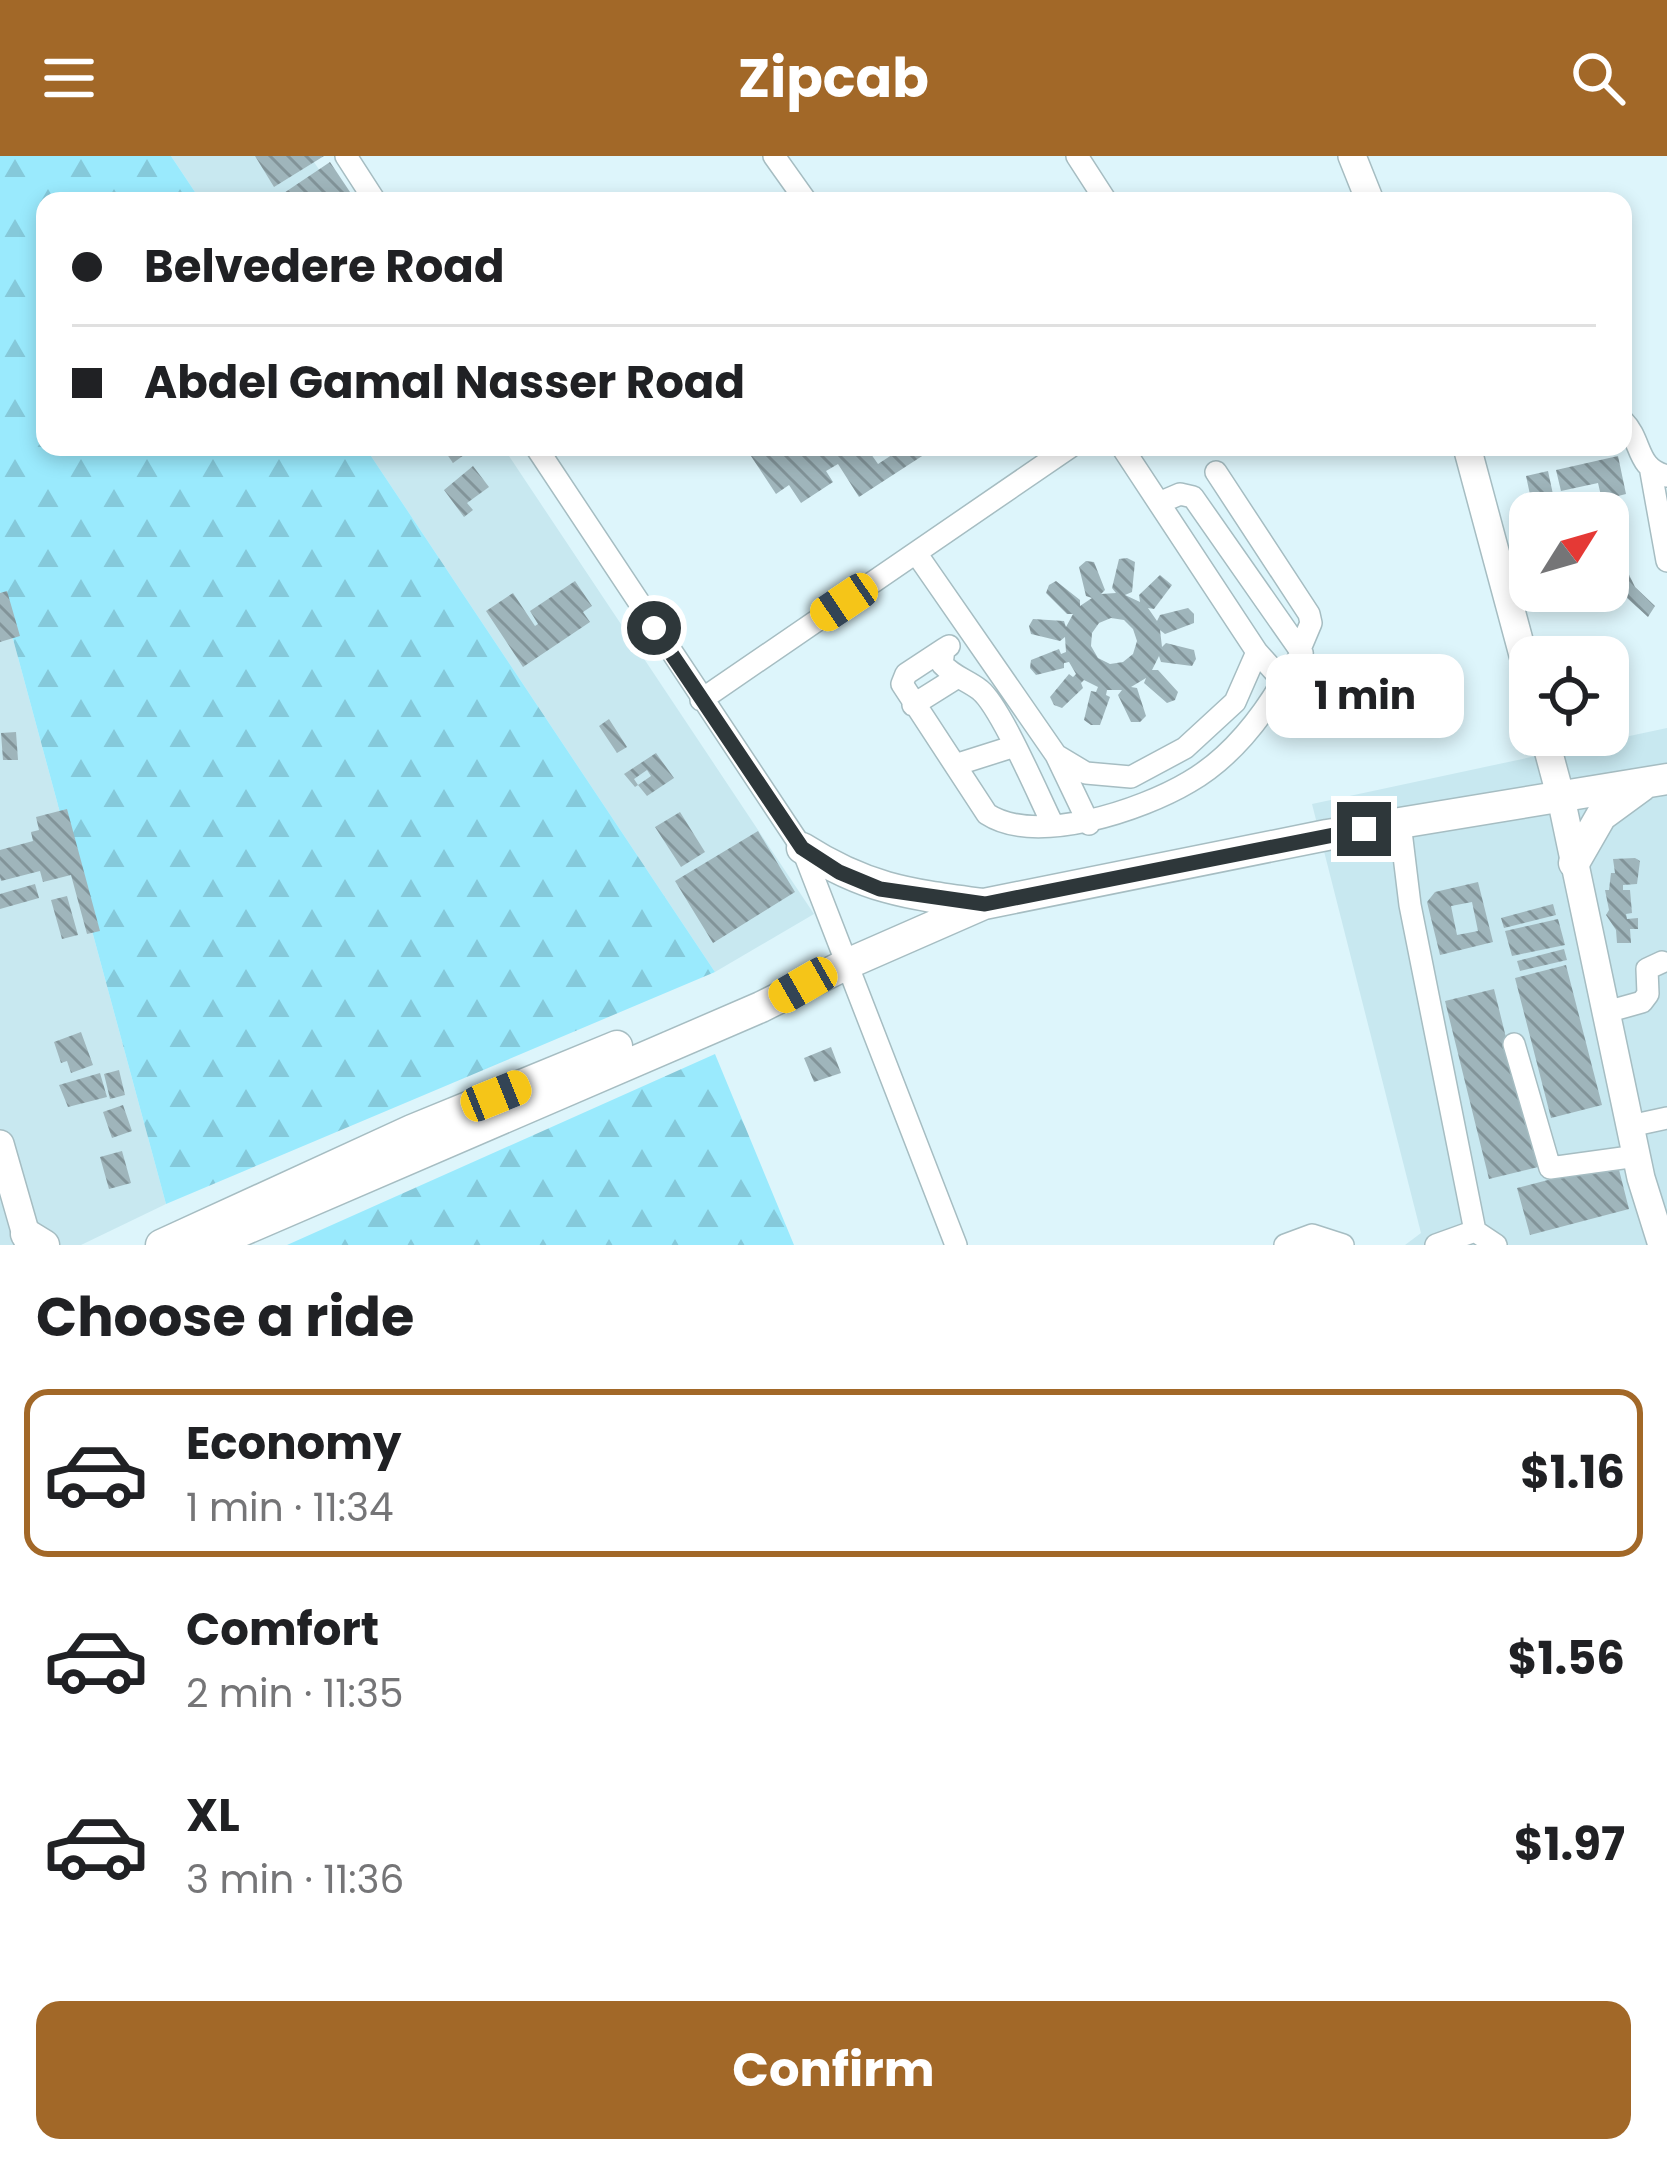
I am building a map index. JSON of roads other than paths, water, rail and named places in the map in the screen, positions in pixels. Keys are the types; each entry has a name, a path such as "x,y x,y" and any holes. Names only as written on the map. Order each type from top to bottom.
{"highway":[{"path":"209,1245 761,1007 985,904 1400,823 1657,780"},
{"path":"1574,863 1601,816 1657,780"},
{"path":"802,848 839,872 880,889 985,904"},
{"path":"161,1245 412,1130 596,1054 754,994 803,985"}],"main road":[{"path":"1352,156 1366,192"},
{"path":"1475,456 1519,636"},
{"path":"1550,756 1636,1156 1659,1209 1662,1245"},
{"path":"0,1144 33,1241"}],"street":[{"path":"346,156 369,192"},
{"path":"774,156 800,192"},
{"path":"1077,156 1100,192"},
{"path":"1632,431 1642,461 1659,474 1667,561"},
{"path":"542,456 802,848 956,1245"},
{"path":"701,700 916,554 1039,456"},
{"path":"1128,456 1257,652 1282,681"},
{"path":"972,635 905,674 902,684 987,814 1006,826 1089,824 1191,782 1258,723 1300,660 1311,623 1216,472"},
{"path":"1159,503 1180,494 1193,497 1300,649"},
{"path":"916,554 1056,754 1089,824"},
{"path":"944,649 942,664 956,678 983,692 1053,825"},
{"path":"1056,754 1086,773 1131,777 1185,748 1235,702 1257,652"},
{"path":"913,705 956,678"},
{"path":"955,765 1015,746"},
{"path":"1400,823 1410,905 1475,1232 1496,1245"},
{"path":"1606,1012 1642,1002 1648,994 1647,969 1662,962"},
{"path":"1514,1044 1550,1168 1636,1156"},
{"path":"1630,1126 1667,1118"},
{"path":"1436,1245 1475,1232"},
{"path":"1285,1245 1312,1235 1343,1245"}]}
